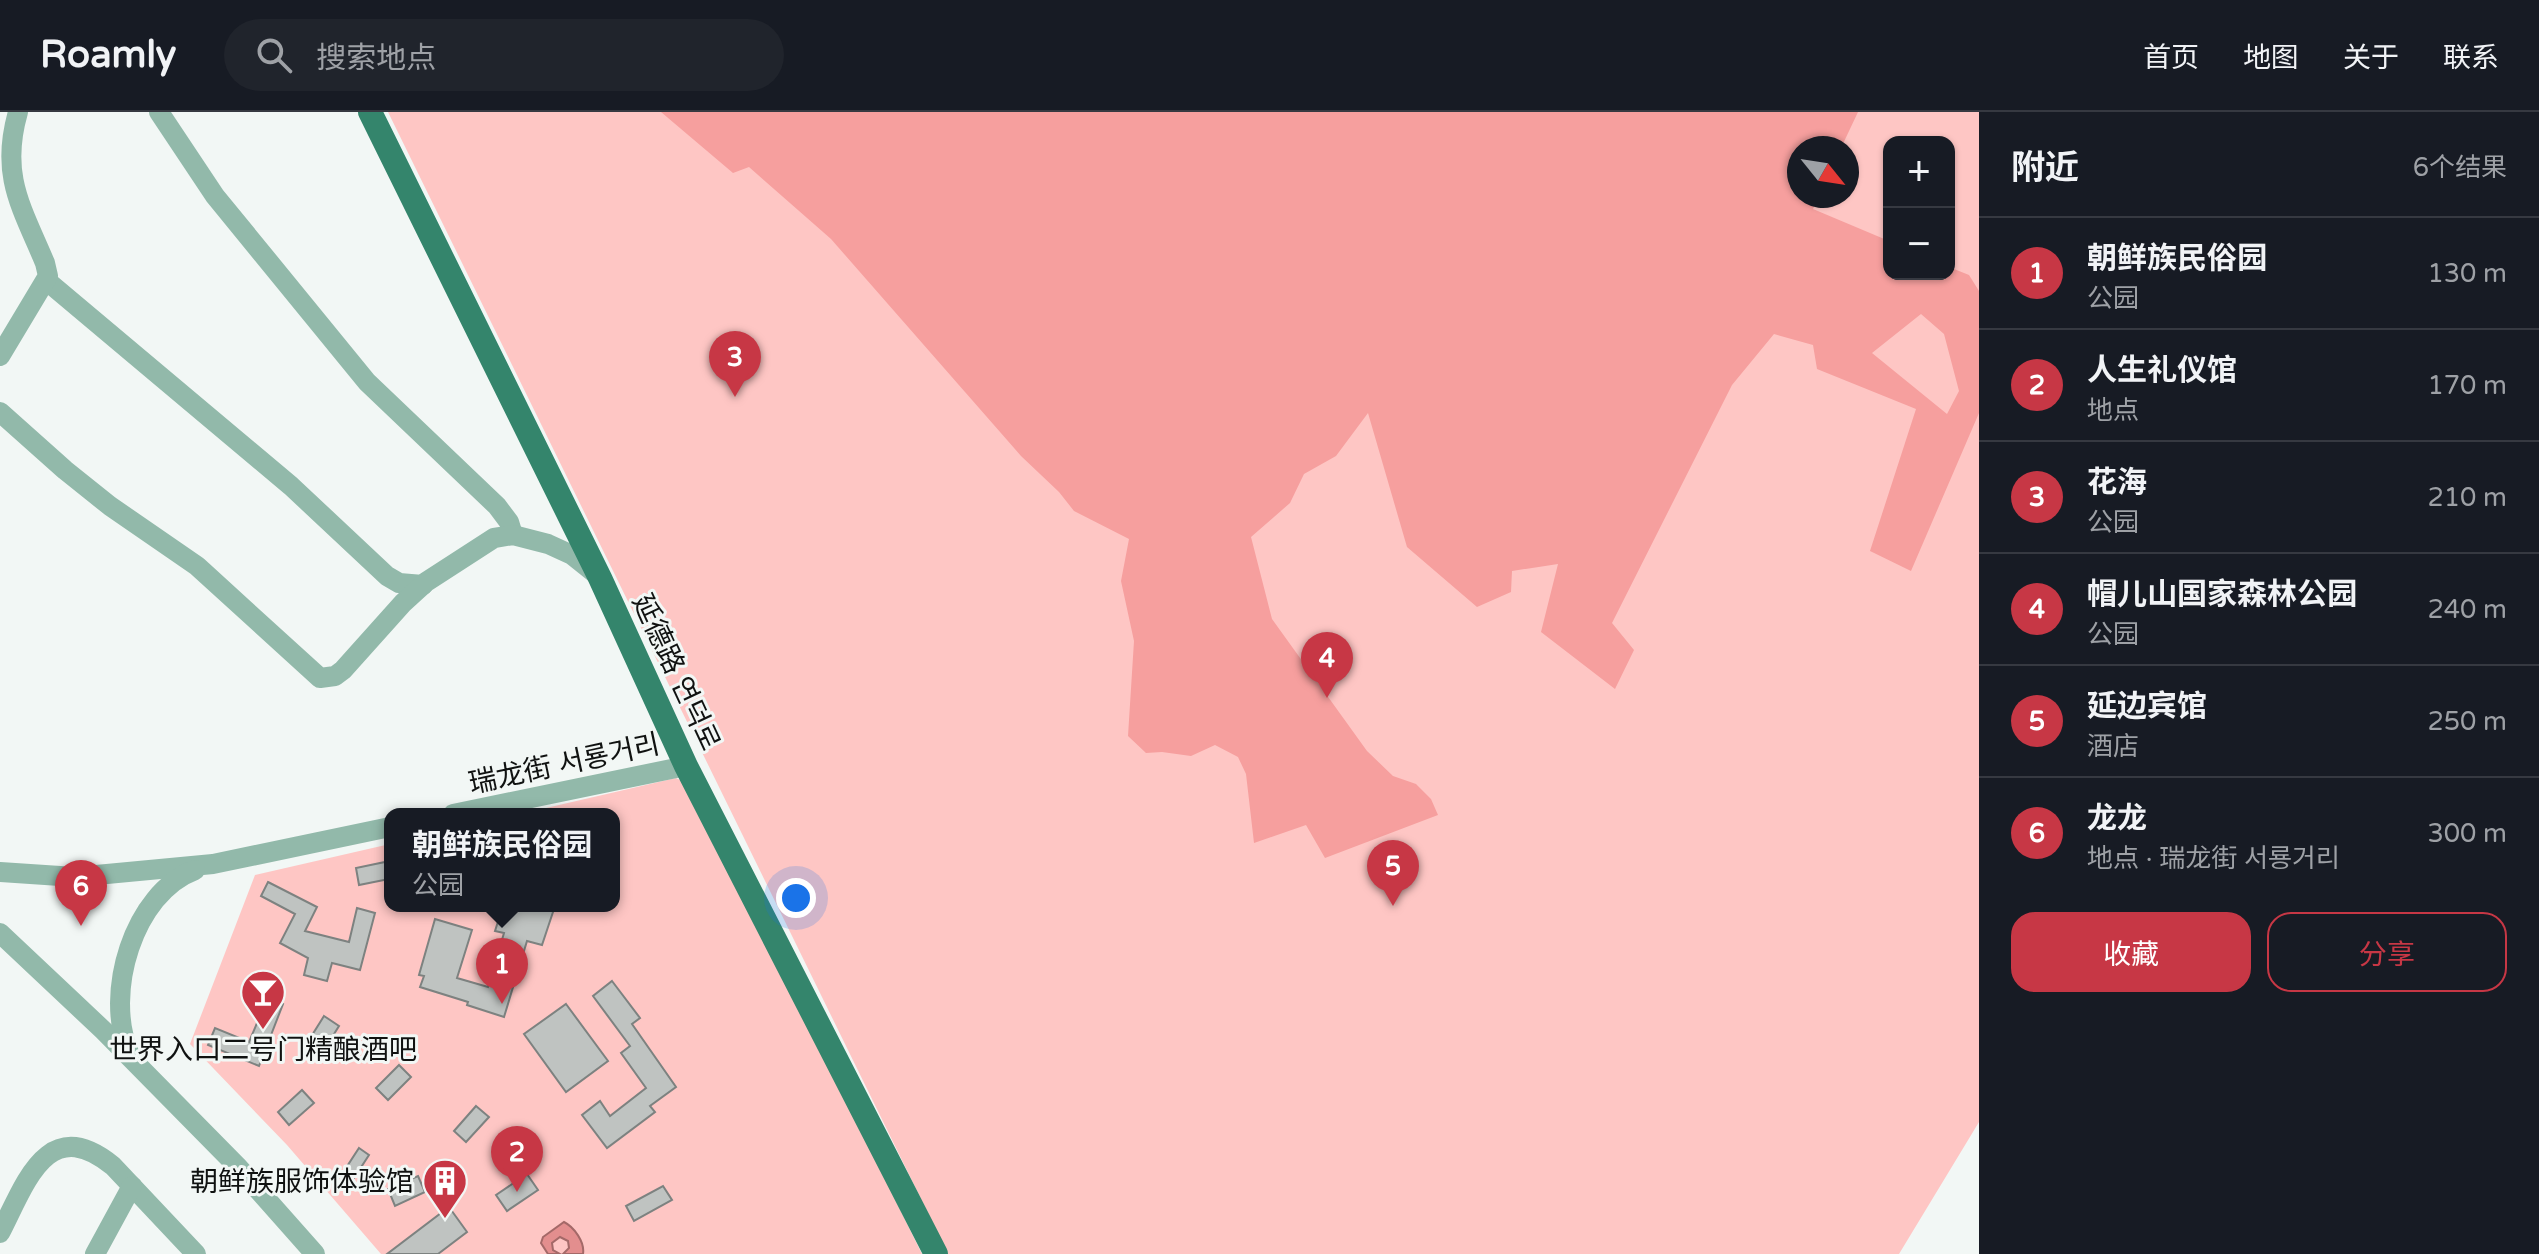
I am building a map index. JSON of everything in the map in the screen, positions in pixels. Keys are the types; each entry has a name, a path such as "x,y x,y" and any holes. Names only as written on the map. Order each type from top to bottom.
{"main road":[{"name":"延德路 연덕로","path":"370,112 600,578 686,766 936,1254"}],"street":[{"path":"0,356 47,281 45,263 10,177 10,137 18,112"},
{"path":"159,112 215,196 367,382 497,506 509,522 513,535"},
{"path":"47,281 291,486 387,576 399,583 423,585"},
{"path":"0,412 110,506 197,566 320,678 335,676 343,670 423,585 494,538 513,535 548,544 572,555 600,578"},
{"name":"瑞龙街 서룡거리","path":"482,808 686,766"},
{"path":"0,889 10,873 75,877 213,864 384,828"},
{"path":"133,1062 122,1033 119,998 124,964 135,935 152,903 167,885 178,876 213,864"},
{"path":"2,938 237,1166 315,1254"},
{"path":"0,1233 33,1169 48,1152 68,1146 79,1147 103,1157 196,1254"},
{"path":"95,1254 132,1186"}],"shaded area":[{"path":"388,112 1979,112 1979,1122 1899,1254 948,1254"},
{"path":"661,112 1858,112 1847,136 1787,136 1787,208 1813,208 1883,238 1883,280 1955,280 1955,269 1969,275 1979,291 1979,413 1911,571 1870,551 1916,409 1817,369 1813,345 1774,334 1732,385 1612,623 1634,650 1615,689 1541,632 1558,564 1512,571 1511,592 1477,607 1407,547 1368,413 1336,456 1304,474 1290,503 1251,537 1272,619 1367,751 1393,776 1416,784 1431,799 1438,815 1325,858 1306,825 1254,843 1246,774 1238,757 1215,745 1191,756 1146,753 1128,736 1134,641 1121,581 1129,539 1074,511 1021,456 831,239 749,167 733,173","holes":["1921,314 1944,334 1959,391 1947,414 1872,353"]},
{"path":"676,778 690,785 922,1254 381,1254 287,1145 190,1044 255,875 384,845 384,912 620,912 620,808 546,808"},
{"path":"564,1222 578,1235 583,1254 563,1254 569,1248 568,1241 560,1237 552,1243 553,1250 560,1254 548,1254 541,1243 543,1237"}],"building":[{"path":"384,862 384,880 359,885 356,868"},
{"path":"268,882 317,907 305,931 349,942 357,908 375,913 360,970 332,963 327,981 304,975 308,958 280,943 295,914 261,896"},
{"path":"501,912 553,912 542,945 527,941 504,1017 420,987 424,976 419,975 435,919 472,930 457,978 488,987 504,933 495,931"},
{"path":"612,981 640,1018 632,1024 676,1087 650,1106 655,1112 607,1148 582,1115 600,1101 610,1116 646,1088 621,1053 630,1046 593,996"},
{"name":"世界入口二号门精酿酒吧","path":"261,995 283,1004 259,1066 208,1045 215,1028 249,1042 260,1016 253,1013"},
{"path":"566,1004 608,1061 566,1092 524,1034"},
{"path":"324,1016 339,1026 319,1058 304,1048"},
{"path":"399,1065 411,1077 388,1100 376,1088"},
{"path":"302,1090 314,1103 289,1125 278,1112"},
{"path":"476,1106 489,1117 466,1142 454,1131"},
{"path":"359,1148 369,1155 354,1178 344,1171"},
{"path":"527,1174 538,1190 507,1211 496,1195"},
{"path":"418,1176 425,1192 395,1206 388,1189"},
{"path":"663,1186 672,1200 634,1221 626,1206"},
{"name":"朝鲜族服饰体验馆","path":"449,1207 467,1232 438,1254 387,1254"}],"place":[{"name":"花海","path":"735,397"},
{"name":"帽儿山国家森林公园","path":"1327,698"},
{"name":"延边宾馆","path":"1393,906"},
{"name":"龙龙","path":"81,926"},
{"name":"朝鲜族民俗园","path":"502,1004"},
{"name":"世界入口二号门精酿酒吧","path":"263,1031"},
{"name":"人生礼仪馆","path":"517,1192"},
{"name":"朝鲜族服饰体验馆","path":"445,1220"}]}
